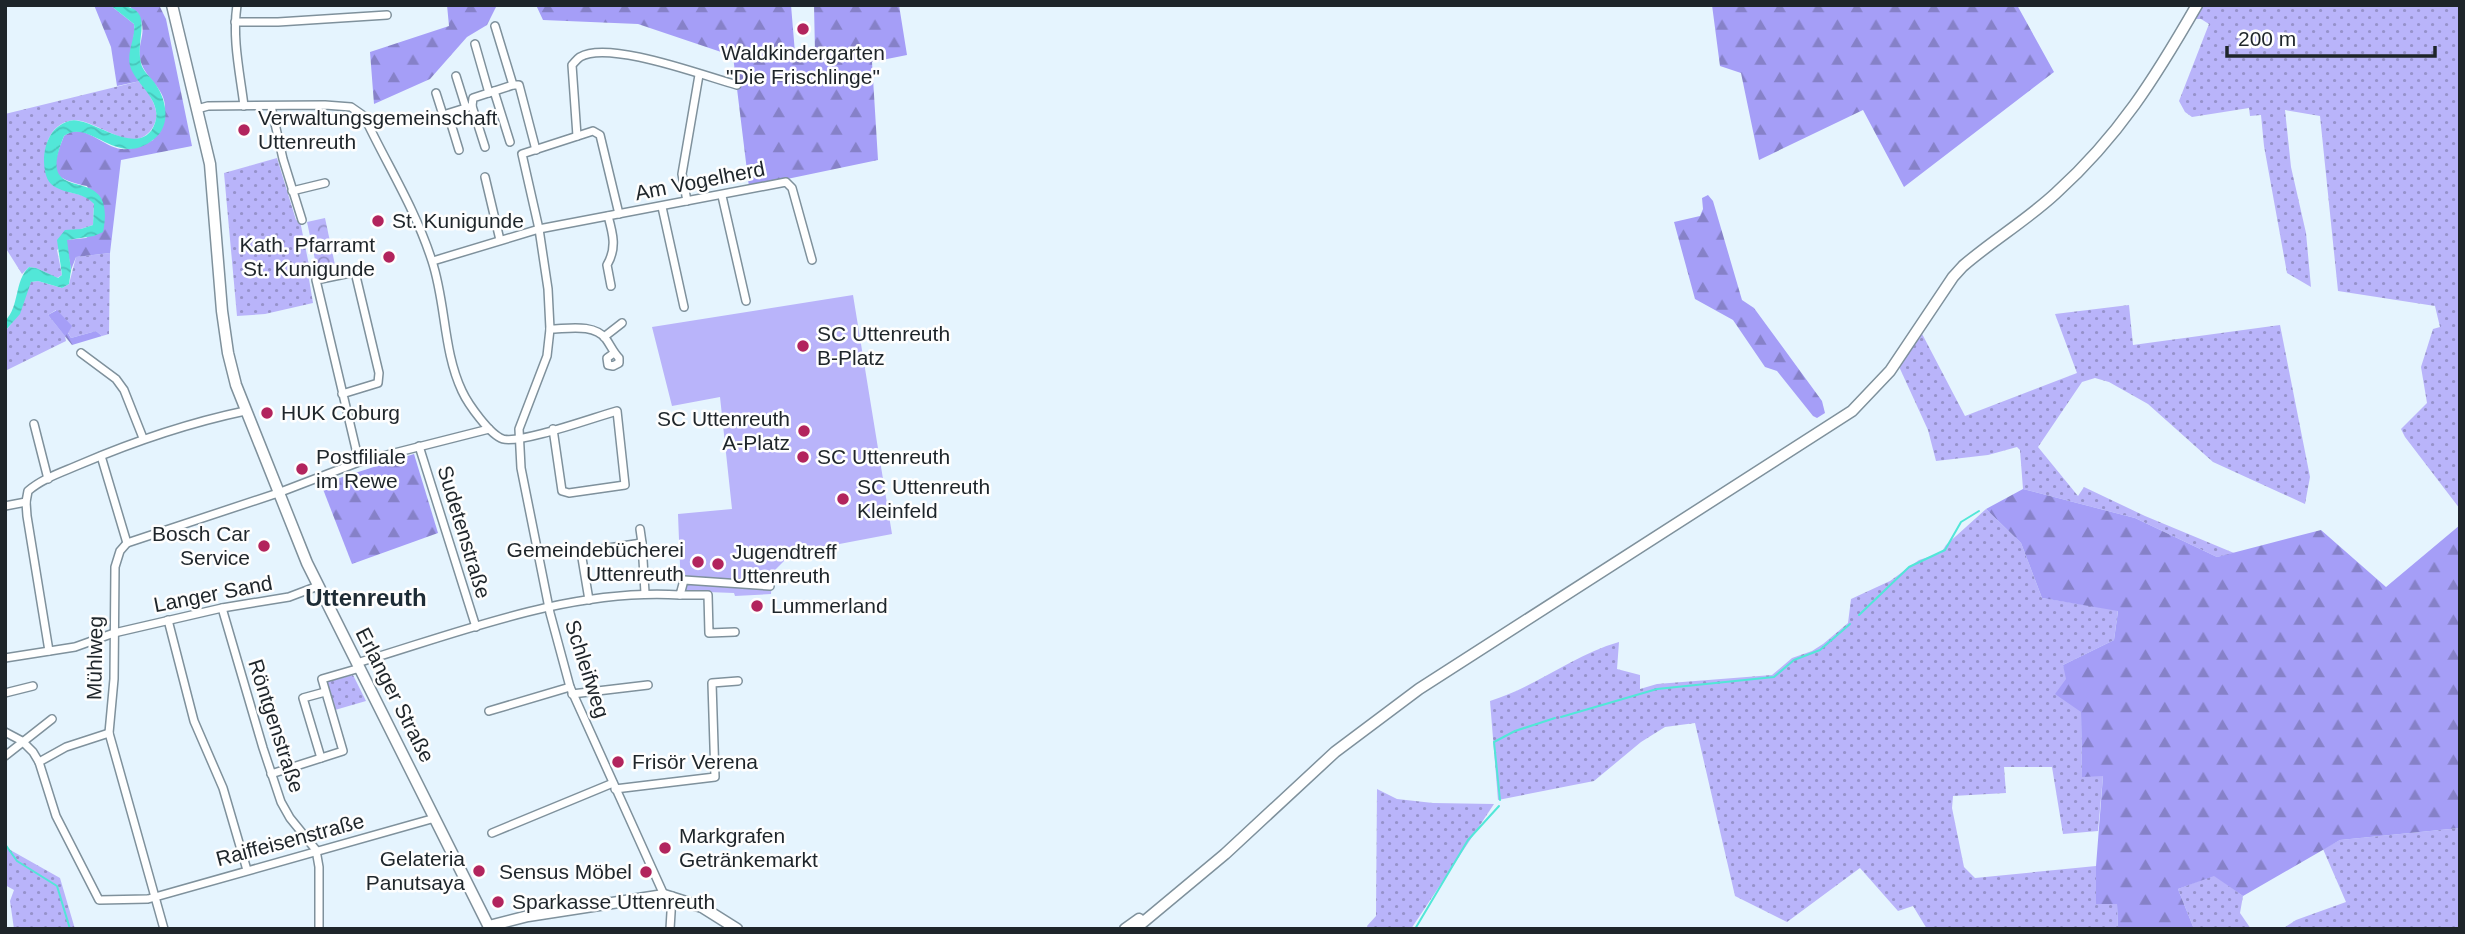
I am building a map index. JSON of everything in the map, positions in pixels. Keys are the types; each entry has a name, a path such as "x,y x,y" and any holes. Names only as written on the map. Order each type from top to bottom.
{"street":[{"name":"Erlanger Straße","path":"172,5 211,175 228,353 245,411 318,586 489,927"},
{"path":"237,5 235,22 244,106"},
{"path":"1135,929 1201,875 1360,731 1419,689 1852,411 1871,394 1889,371 1963,266 2054,195 2109,141 2161,68 2197,5"},
{"path":"235,22 387,15"},
{"path":"495,26 513,85"},
{"path":"475,44 509,142"},
{"path":"577,136 572,65 581,57 603,53 634,56 737,85"},
{"path":"687,201 682,174 699,75"},
{"path":"456,76 485,147"},
{"path":"436,93 443,115 469,107 473,98 519,85 536,150 593,131 600,135 619,214"},
{"path":"197,109 208,106 351,107 364,116 409,201 433,261 454,373 471,407 489,429 502,439 519,439 553,429 617,411 629,487 569,493 562,491 553,429"},
{"path":"271,106 302,220"},
{"path":"448,114 458,150"},
{"name":"Schleifweg","path":"536,150 522,154 539,229 548,289 550,329 547,356 519,429 520,468 549,607 571,691 668,895"},
{"path":"485,177 499,240"},
{"name":"Am Vogelherd","path":"433,261 539,229 786,182 792,188 812,260"},
{"path":"292,191 325,183"},
{"path":"722,196 746,301"},
{"path":"662,207 684,307"},
{"path":"608,216 615,242 607,265 611,286"},
{"path":"342,394 378,383 379,373 355,272 316,280 342,394 359,462"},
{"path":"604,337 622,323"},
{"path":"550,329 584,328 604,337 614,353"},
{"path":"80,353 116,379 124,390 143,438"},
{"path":"49,652 26,502 28,491 48,479 143,438 196,421 245,411"},
{"path":"34,424 48,479"},
{"path":"100,456 127,543 278,493 359,462 489,429"},
{"name":"Sudetenstraße","path":"419,446 476,627"},
{"path":"5,506 26,502"},
{"path":"640,529 645,593"},
{"name":"Mühlweg","path":"127,543 120,551 115,567 114,680 109,733 164,929"},
{"path":"589,600 581,552 642,543"},
{"path":"680,595 684,580 770,586"},
{"name":"Langer Sand","path":"5,657 75,647 114,633 222,608 289,597 318,586"},
{"path":"271,774 343,751 322,679 476,627 549,607 645,593 708,595 709,633 735,632"},
{"name":"Röntgenstraße","path":"222,608 271,774 289,818 316,850"},
{"path":"168,620 194,721 223,788 247,870"},
{"path":"492,833 614,786 715,777 712,683 738,681"},
{"path":"489,711 571,691 648,685"},
{"path":"5,693 33,686"},
{"path":"321,758 303,698 325,692"},
{"path":"5,756 52,719"},
{"path":"5,732 22,741 39,762 66,747 109,733"},
{"name":"Raiffeisenstraße","path":"39,762 56,817 99,900 148,899 435,818"},
{"path":"316,850 319,873 319,929"},
{"path":"668,895 670,929"},
{"path":"489,927 560,910 668,895 702,907 737,929"},
{"path":"1125,929 1175,896"}],"green space":[{"path":"94,5 110,5 134,24 131,59 140,81 117,86 111,47"},
{"path":"128,5 159,5 166,19 192,146 121,160 110,253 76,257 71,270 66,240 86,238 104,224 87,186 66,180 56,171 56,157 64,136 78,131 113,147 133,148 153,140 165,109 163,96 142,65 140,49 143,28 137,13"},
{"path":"447,5 497,5 487,25 467,37 430,79 374,104 370,52 449,26"},
{"path":"536,5 791,5 795,53 815,52 814,5 899,5 907,55 872,62 878,160 749,187 733,56 638,24 543,20"},
{"path":"1712,5 2017,5 2054,72 1904,187 1863,110 1759,160 1741,73 1720,66"},
{"path":"2201,5 2460,5 2460,509 2401,429 2427,403 2421,367 2433,329 2440,327 2435,306 2338,291 2320,116 2285,110 2291,167 2306,233 2311,287 2287,273 2261,115 2250,116 2249,108 2192,117 2185,112 2179,101 2209,24 2196,19"},
{"path":"140,81 153,102 156,113 154,125 146,135 136,139 125,138 90,124 69,121 61,124 50,135 47,143 69,192 89,197 94,204 93,225 81,229 57,250 62,275 57,278 29,267 22,274 5,247 5,114"},
{"path":"277,158 296,220 300,221 311,275 309,279 313,303 265,314 237,316 224,173"},
{"path":"1708,195 1713,201 1742,300 1754,308 1822,401 1825,413 1817,418 1777,371 1765,367 1733,320 1695,299 1674,222 1700,216 1703,209 1702,198"},
{"path":"325,218 335,265 317,269 307,222"},
{"path":"110,253 109,334 102,336 96,331 71,338 56,310 48,315 66,341 5,371 5,331 18,313 31,282 38,281 62,288 69,284 76,257"},
{"name":"SC Uttenreuth","path":"853,295 892,534 792,553 772,573 771,594 735,596 734,593 681,591 678,514 732,509 720,397 672,406 652,327"},
{"path":"2129,305 2133,345 2280,325 2310,477 2305,504 2213,462 2148,404 2109,382 2095,378 2082,382 2038,447 2078,496 2084,487 2234,553 2217,557 2135,518 2023,489 2020,450 2017,447 1988,455 1936,461 1928,430 1896,360 1919,328 1965,416 2077,373 2055,314"},
{"path":"57,310 72,326 68,333 71,338 96,331 102,336 72,345 48,315"},
{"path":"414,454 438,533 352,564 321,484"},
{"path":"2023,489 2135,518 2217,557 2321,530 2386,587 2460,525 2460,828 2340,840 2243,896 2214,876 2178,889 2194,929 2118,929 2117,904 2096,904 2103,776 2082,777 2081,712 2055,694 2066,679 2063,665 2114,640 2118,611 2042,598 2021,543 1986,509"},
{"path":"1986,509 2021,543 2042,598 2118,610 2114,640 2063,665 2081,712 2082,776 2103,776 2098,831 2063,834 2052,767 2004,767 2006,793 1953,796 1952,808 1964,867 1975,878 2096,866 2096,904 2117,904 2118,929 1927,929 1913,906 1898,911 1860,868 1787,922 1735,896 1695,723 1665,727 1641,742 1594,781 1498,800 1490,701 1619,642 1617,669 1640,675 1640,689 1657,684 1772,675 1792,658 1823,644 1848,623 1851,599 1890,581 1919,560 1941,553 1946,545"},
{"path":"353,675 366,701 335,710 327,682"},
{"path":"1377,789 1397,799 1433,803 1494,804 1411,929 1368,929 1367,926 1376,916"},
{"path":"2460,828 2460,929 2282,929 2296,920 2346,902 2323,849 2340,840"},
{"path":"5,847 60,878 75,929 14,929 10,901 14,890 5,885"},
{"path":"2214,875 2243,896 2240,913 2251,929 2194,929 2178,889"}],"water":[{"path":"110,5 125,6 135,10 140,16 141,63 163,98 166,113 163,127 154,139 141,147 128,149 116,147 84,133 74,132 64,136 57,160 58,173 66,181 89,188 99,195 105,209 103,232 67,240 71,270 69,284 62,288 38,281 31,282 20,314 5,331 5,321 13,308 24,273 29,267 36,268 58,278 62,275 57,240 65,230 93,225 94,204 90,200 62,190 47,179 44,155 52,132 64,123 76,120 131,139 141,138 149,133 155,123 153,102 130,65 134,24"}],"waterway":[{"path":"1859,615 1909,567 1945,550 1961,522 1979,511"},
{"path":"1561,717 1657,689 1774,677 1794,660 1820,650 1850,624"},
{"path":"1500,800 1494,742 1515,731 1555,718"},
{"path":"1415,929 1468,840 1499,806"},
{"path":"5,844 17,861 57,886 70,929"}],"place":[{"name":"Waldkindergarten \"Die Frischlinge\"","path":"803,29"},
{"name":"Verwaltungsgemeinschaft Uttenreuth","path":"244,130"},
{"name":"St. Kunigunde","path":"378,221"},
{"name":"Kath. Pfarramt St. Kunigunde","path":"389,257"},
{"name":"SC Uttenreuth B-Platz","path":"803,346"},
{"name":"HUK Coburg","path":"267,413"},
{"name":"SC Uttenreuth A-Platz","path":"804,431"},
{"name":"SC Uttenreuth","path":"803,457"},
{"name":"Postfiliale im Rewe","path":"302,469"},
{"name":"SC Uttenreuth Kleinfeld","path":"843,499"},
{"name":"Bosch Car Service","path":"264,546"},
{"name":"Gemeindebücherei Uttenreuth","path":"698,562"},
{"name":"Jugendtreff Uttenreuth","path":"718,564"},
{"name":"Lummerland","path":"757,606"},
{"name":"Frisör Verena","path":"618,762"},
{"name":"Markgrafen Getränkemarkt","path":"665,848"},
{"name":"Gelateria Panutsaya","path":"479,871"},
{"name":"Sensus Möbel","path":"646,872"},
{"name":"Sparkasse Uttenreuth","path":"498,902"}],"district":[{"name":"Uttenreuth","path":"366,598"}]}
